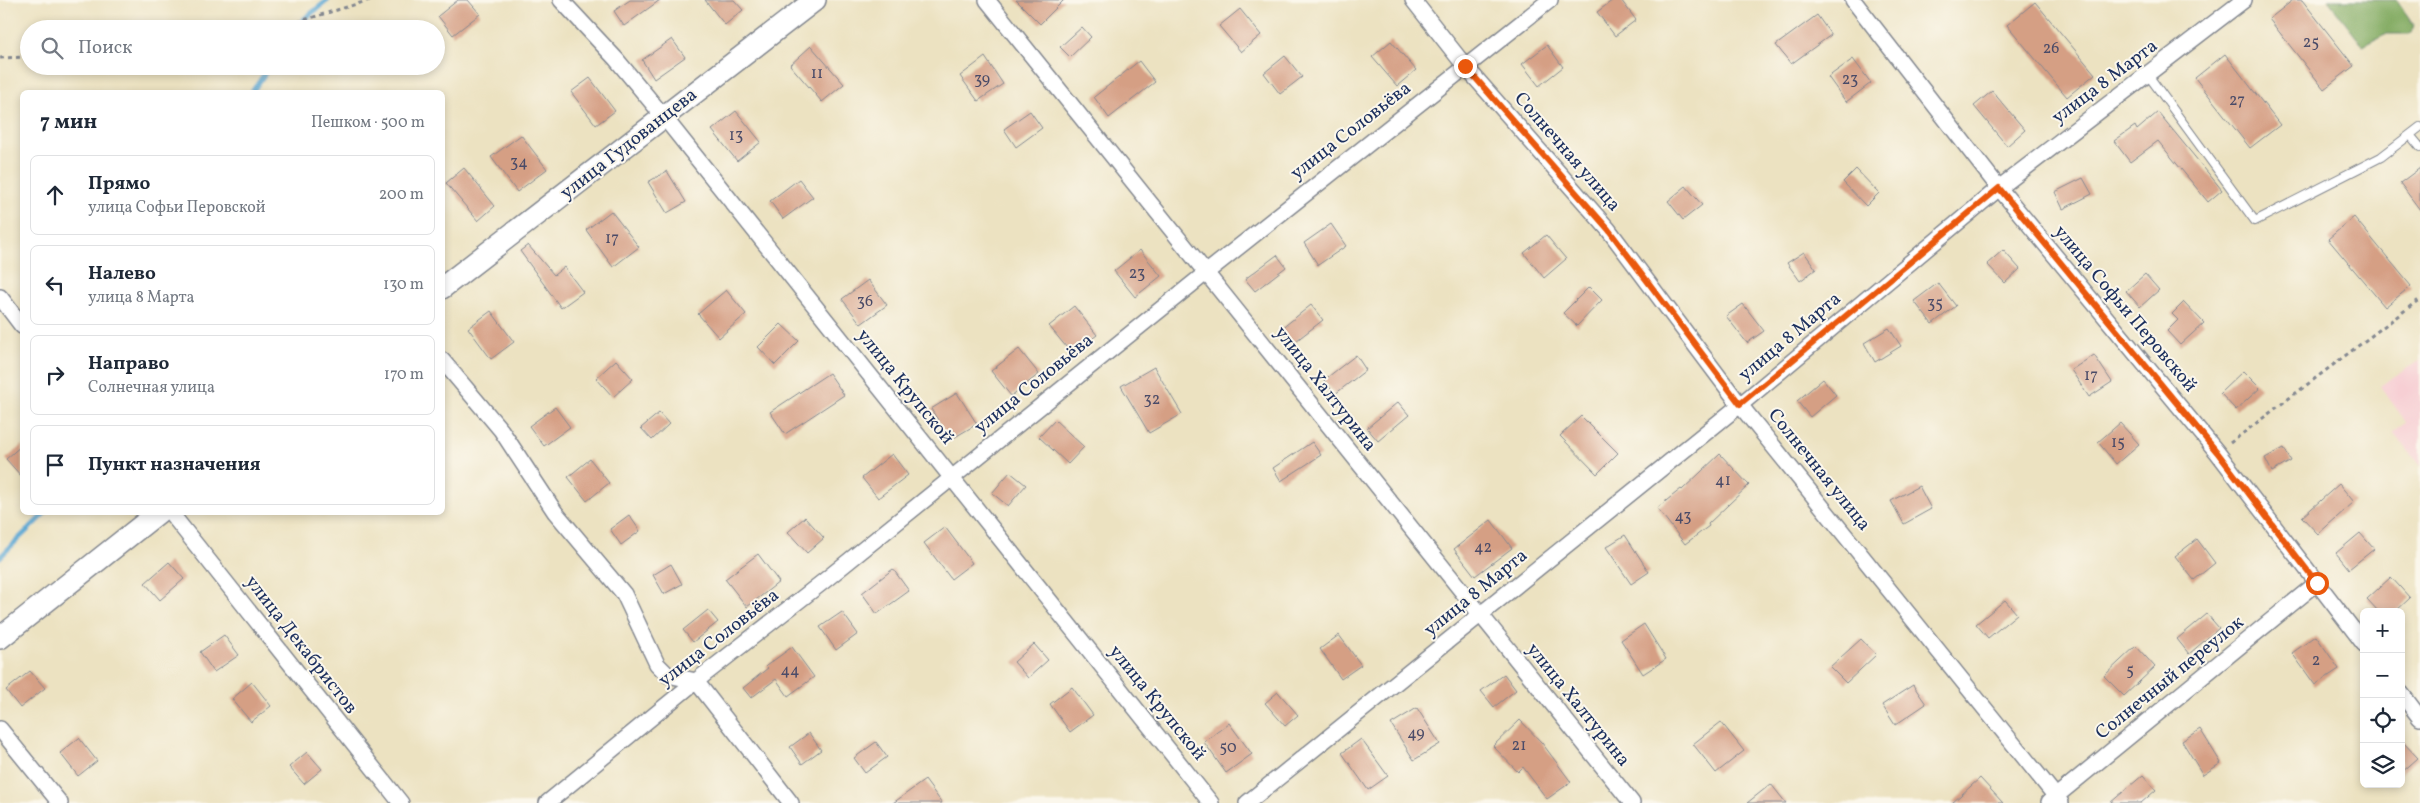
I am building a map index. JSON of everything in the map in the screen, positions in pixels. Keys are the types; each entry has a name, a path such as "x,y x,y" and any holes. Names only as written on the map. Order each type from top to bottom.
{"street":[{"name":"улица Крупской","path":"561,0 616,59 664,117 1211,803"},
{"name":"улица Гудованцева","path":"445,286 815,0"},
{"name":"улица Халтурина","path":"986,0 1207,272 1632,803"},
{"name":"Солнечная улица","path":"1413,0 1465,66 1608,229 1740,404 2054,801"},
{"name":"улица Соловьёва","path":"547,803 696,681 824,581 1207,272 1550,0"},
{"name":"улица Софьи Перовской","path":"1853,0 1999,188 2217,452 2360,639"},
{"name":"улица 8 Марта","path":"1247,803 1740,404 1999,188 2148,75 2240,1"},
{"path":"0,297 20,323"},
{"path":"445,364 501,430 555,512 624,594 657,664 668,676 696,681 791,803"},
{"path":"0,638 155,515"},
{"name":"улица Декабристов","path":"172,515 401,803"},
{"name":"Солнечный переулок","path":"2054,801 2317,583"},
{"path":"2405,698 2420,718"},
{"path":"0,729 60,803"}],"lane":[{"path":"2148,75 2255,221 2381,157 2420,128"},
{"path":"2410,135 2420,147"}],"path":[{"path":"304,20 370,0"},
{"path":"0,58 20,57"},
{"path":"2217,452 2420,299"}],"shaded area":[{"path":"2420,360 2420,465 2393,432 2406,422 2380,386"}],"green space":[{"path":"2328,0 2396,0 2414,26 2410,34 2385,34 2363,45"}],"building":[{"path":"458,0 468,0 480,14 453,35 445,25 445,20 441,20 438,16"},
{"path":"630,0 660,0 624,26 614,11"},
{"path":"705,0 734,0 743,10 725,25"},
{"path":"1016,0 1064,0 1040,24"},
{"path":"1613,0 1621,0 1636,20 1615,36 1597,12"},
{"path":"2293,0 2302,0 2354,66 2324,89 2269,19"},
{"path":"2035,2 2095,74 2067,97 2007,25"},
{"path":"1240,9 1261,35 1241,52 1219,26"},
{"path":"1817,15 1831,35 1791,64 1776,45"},
{"path":"1082,27 1091,37 1070,57 1060,47"},
{"path":"672,39 685,57 654,79 642,60"},
{"path":"1391,41 1416,70 1397,86 1372,57"},
{"path":"1547,45 1563,67 1539,86 1522,64"},
{"path":"811,46 844,84 822,102 790,65"},
{"path":"2225,54 2280,125 2250,148 2195,78"},
{"path":"1285,56 1302,77 1280,94 1264,73"},
{"path":"985,57 1003,84 978,101 960,76"},
{"path":"1853,59 1871,83 1846,102 1828,77"},
{"path":"1139,61 1155,82 1109,118 1094,97"},
{"path":"590,78 615,111 596,125 571,92"},
{"path":"1992,91 2025,130 2007,146 1974,106"},
{"path":"736,111 761,142 737,161 712,130"},
{"path":"1030,111 1042,128 1016,147 1004,129"},
{"path":"2158,112 2222,190 2208,202 2158,141 2130,162 2114,141 2135,126 2137,130"},
{"path":"521,135 547,169 517,192 491,157"},
{"path":"464,168 495,206 478,221 446,183"},
{"path":"2420,168 2420,210 2400,183"},
{"path":"1856,169 1879,193 1866,206 1843,182"},
{"path":"667,171 686,202 667,213 648,182"},
{"path":"2083,178 2092,194 2063,209 2055,192"},
{"path":"799,179 813,197 783,219 770,201"},
{"path":"1686,186 1702,205 1683,220 1668,201"},
{"path":"611,211 639,247 613,267 586,230"},
{"path":"2354,217 2411,286 2385,307 2328,239"},
{"path":"1331,224 1346,246 1318,265 1304,243"},
{"path":"1546,235 1566,259 1544,278 1524,253"},
{"path":"528,245 554,275 564,267 583,292 561,308 520,251"},
{"path":"1140,250 1161,276 1135,297 1114,271"},
{"path":"2003,250 2020,269 2005,283 1987,264"},
{"path":"1804,252 1816,269 1800,281 1787,263"},
{"path":"1277,255 1286,267 1255,291 1245,279"},
{"path":"2145,274 2159,290 2140,307 2126,291"},
{"path":"868,280 887,305 861,324 842,299"},
{"path":"1938,283 1956,306 1932,324 1914,301"},
{"path":"1589,287 1602,300 1577,326 1563,313"},
{"path":"726,290 746,314 719,338 698,314"},
{"path":"2184,302 2204,323 2180,345 2167,331 2178,320 2172,314"},
{"path":"1743,304 1764,331 1747,343 1726,316"},
{"path":"1311,305 1323,320 1292,344 1281,329"},
{"path":"1074,306 1097,335 1072,354 1049,326"},
{"path":"491,311 514,342 491,359 468,328"},
{"path":"781,324 799,341 775,365 758,347"},
{"path":"1889,328 1901,346 1875,362 1864,343"},
{"path":"1019,349 1039,374 1011,396 991,371"},
{"path":"1356,355 1366,370 1335,394 1324,380"},
{"path":"2094,355 2112,382 2089,397 2071,370"},
{"path":"616,360 633,379 613,397 596,378"},
{"path":"1154,367 1182,414 1149,433 1121,386"},
{"path":"2243,371 2260,388 2236,410 2220,393"},
{"path":"829,373 844,395 785,434 770,412"},
{"path":"1823,379 1836,395 1810,417 1797,401"},
{"path":"957,393 977,424 950,440 931,409"},
{"path":"1398,402 1409,415 1378,441 1367,428"},
{"path":"555,407 570,427 544,446 529,426"},
{"path":"659,413 669,424 652,440 641,428"},
{"path":"1581,416 1618,453 1597,474 1560,436"},
{"path":"1055,420 1084,447 1068,464 1039,437"},
{"path":"2120,423 2139,444 2116,464 2098,442"},
{"path":"1312,442 1321,455 1281,481 1273,468"},
{"path":"20,447 20,475 6,459"},
{"path":"2284,448 2291,461 2272,472 2265,458"},
{"path":"892,454 908,475 878,498 862,478"},
{"path":"1720,454 1749,485 1708,524 1709,526 1685,544 1657,508 1682,490"},
{"path":"590,459 609,483 587,501 568,477"},
{"path":"1010,472 1026,485 1008,506 992,493"},
{"path":"2339,484 2354,502 2318,534 2302,517"},
{"path":"1919,486 1931,509 1904,524 1891,501"},
{"path":"629,515 640,531 621,545 610,529"},
{"path":"805,517 824,538 807,553 788,532"},
{"path":"1491,520 1512,548 1475,576 1454,549"},
{"path":"945,527 972,563 951,579 924,543"},
{"path":"2360,533 2374,549 2349,569 2336,553"},
{"path":"1625,535 1649,572 1631,584 1606,547"},
{"path":"2197,539 2215,563 2194,580 2175,556"},
{"path":"758,554 779,582 747,607 725,579"},
{"path":"169,562 184,579 160,600 145,583"},
{"path":"671,564 682,584 664,594 653,575"},
{"path":"893,569 909,591 877,614 862,593"},
{"path":"2391,577 2410,598 2399,608 2375,608 2367,599"},
{"path":"2005,600 2017,614 1988,638 1976,624"},
{"path":"708,610 718,622 693,642 683,630"},
{"path":"842,612 858,634 836,650 820,627"},
{"path":"2207,614 2219,628 2189,654 2177,639"},
{"path":"1644,624 1666,659 1643,674 1621,640"},
{"path":"224,635 239,655 214,672 200,652"},
{"path":"1339,635 1361,665 1341,679 1320,649"},
{"path":"2316,636 2339,669 2315,685 2292,653"},
{"path":"1861,639 1876,655 1846,683 1830,667"},
{"path":"1034,644 1048,660 1028,678 1014,662"},
{"path":"2136,646 2155,667 2124,696 2104,676"},
{"path":"792,647 814,677 788,696 776,679 751,698 743,688 768,668 766,666"},
{"path":"30,671 45,688 20,708 6,690"},
{"path":"1504,674 1516,690 1494,707 1481,691"},
{"path":"252,682 271,706 251,722 232,699"},
{"path":"1913,685 1926,704 1895,725 1882,705"},
{"path":"1072,687 1093,715 1070,732 1050,704"},
{"path":"1278,692 1298,715 1285,726 1265,703"},
{"path":"1417,708 1440,744 1414,760 1391,724"},
{"path":"1520,720 1542,743 1571,782 1547,799 1523,767 1518,772 1493,746"},
{"path":"1721,722 1744,751 1716,773 1693,744"},
{"path":"1229,723 1252,754 1226,773 1204,742"},
{"path":"2200,729 2221,763 2203,775 2182,741"},
{"path":"809,733 821,750 802,764 790,747"},
{"path":"79,738 97,761 78,776 60,753"},
{"path":"1361,739 1388,776 1368,790 1342,753"},
{"path":"876,742 887,757 865,773 854,758"},
{"path":"2405,744 2418,758 2405,769"},
{"path":"307,752 322,769 304,784 289,767"},
{"path":"2143,775 2156,790 2141,803 2110,803"},
{"path":"1980,778 2003,803 1952,803"},
{"path":"925,780 942,803 893,803"},
{"path":"1771,784 1786,803 1747,803"}],"waterway":[{"path":"303,20 328,0"},
{"path":"253,90 264,75"},
{"path":"0,557 43,515"}],"route":[{"path":"1465,66 1608,229 1740,404 1999,188 2217,452 2317,583"}]}
